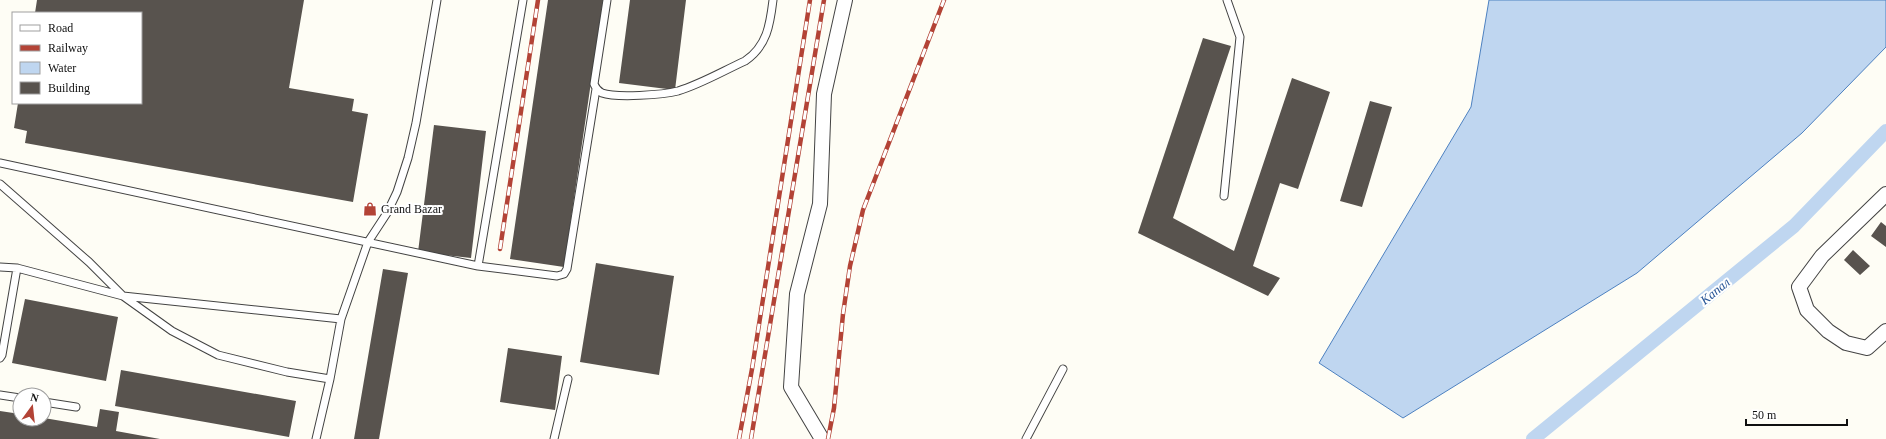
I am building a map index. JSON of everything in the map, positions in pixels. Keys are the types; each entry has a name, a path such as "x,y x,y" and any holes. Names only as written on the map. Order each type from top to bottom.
{"street":[{"path":"822,439 791,387 797,294 820,204 824,94 845,0"},
{"path":"1886,194 1822,256 1799,287 1806,310 1828,331 1846,343 1867,348 1886,332"}],"lane":[{"path":"316,439 330,379 341,319 368,242 387,213 397,192 408,158 416,122 437,0"},
{"path":"478,266 523,0"},
{"path":"0,163 478,266 557,276 564,274 567,269 596,89 594,78 607,0"},
{"path":"596,89 610,95 630,96 676,91 745,61 755,55 765,40 770,24 774,0"},
{"path":"1224,196 1240,37 1227,0"},
{"path":"0,184 89,262 123,296 172,331 218,355 287,372 330,379"},
{"path":"0,267 17,268 123,296 341,319"},
{"path":"0,358 2,355 17,268"},
{"path":"1026,439 1063,369"},
{"path":"554,439 568,379"},
{"path":"0,396 12,397"},
{"path":"52,403 76,407"}],"water":[{"path":"1489,0 1886,0 1886,47 1802,133 1637,273 1403,418 1319,363 1471,107"}],"building":[{"path":"37,0 304,0 289,88 354,99 352,111 368,114 353,202 25,143 27,131 14,128 18,104 142,104 142,12 35,12"},
{"path":"548,0 603,0 564,267 510,259"},
{"path":"630,0 686,0 675,90 619,83"},
{"path":"1203,38 1231,46 1173,218 1234,251 1292,78 1330,92 1298,189 1280,183 1253,266 1280,278 1268,296 1138,233"},
{"path":"1370,101 1392,107 1362,207 1340,201"},
{"path":"434,125 486,131 471,258 418,252"},
{"path":"1881,222 1886,226 1886,247 1871,236"},
{"path":"1853,250 1870,266 1860,275 1844,260"},
{"path":"596,263 674,276 659,375 580,362"},
{"path":"383,269 408,273 379,439 354,439"},
{"path":"25,299 118,317 106,381 12,363"},
{"path":"508,348 562,356 555,410 500,402"},
{"path":"121,370 296,401 289,437 115,406"},
{"path":"100,409 119,412 116,431 160,439 0,439 0,411 12,413 12,427 52,427 52,419 97,427"}],"waterway":[{"name":"Капал","path":"1533,439 1794,226 1886,131"}],"railway":[{"path":"500,249 538,0"},
{"path":"739,439 752,369 810,0"},
{"path":"751,439 824,0"},
{"path":"828,439 834,408 843,314 850,266 863,210 944,0"}],"place":[{"name":"Grand Bazar","path":"370,209"}]}
